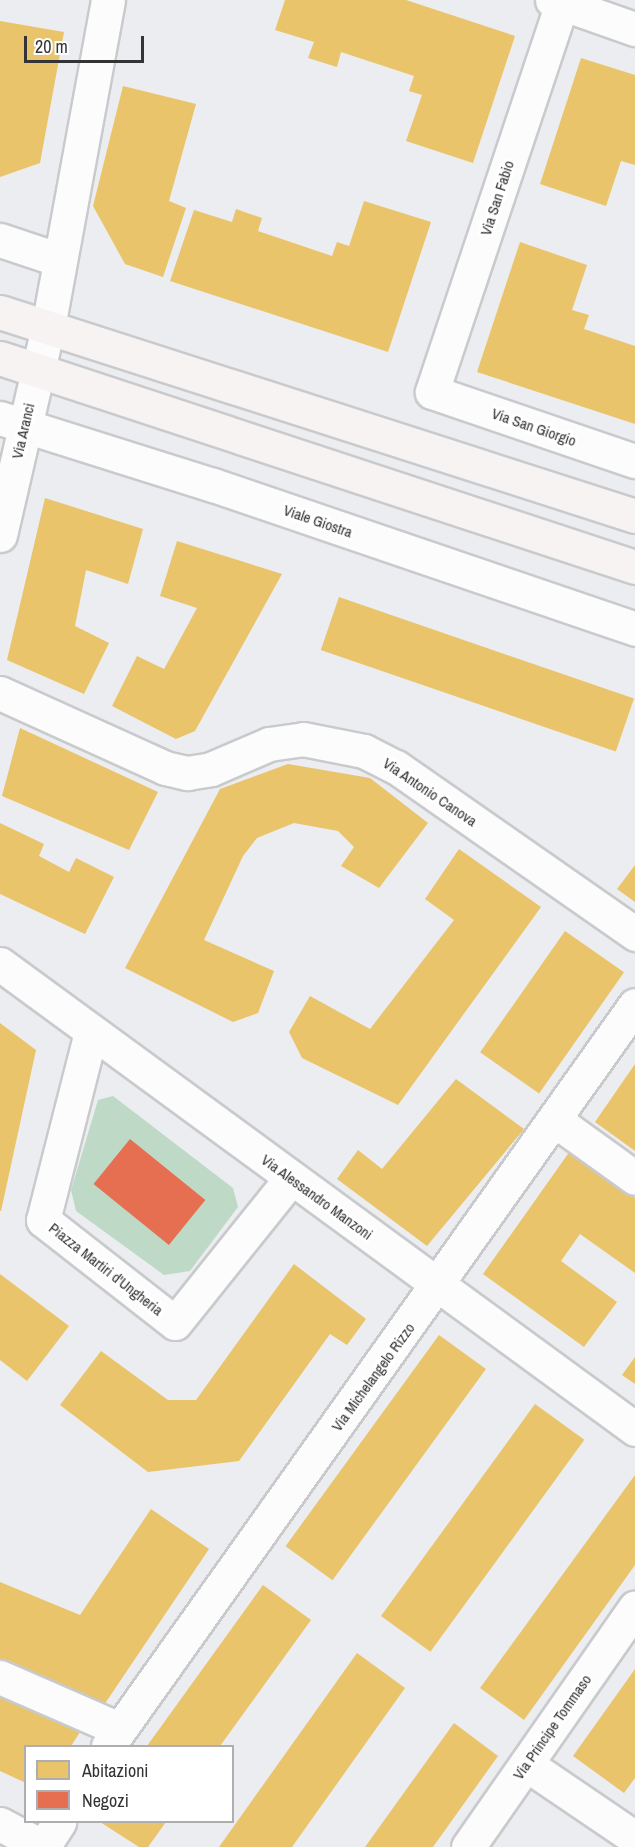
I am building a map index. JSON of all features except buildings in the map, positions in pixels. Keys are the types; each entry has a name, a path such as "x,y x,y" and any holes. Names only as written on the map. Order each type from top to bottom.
{"main road":[{"path":"0,312 635,516"},
{"path":"0,358 635,567"}],"street":[{"name":"Via Aranci","path":"0,535 12,422 37,370 48,327 108,0"},
{"path":"557,2 635,29"},
{"name":"Via San Fabio","path":"432,393 557,2"},
{"path":"0,240 60,260"},
{"name":"Via San Giorgio","path":"432,393 635,461"},
{"name":"Viale Giostra","path":"12,422 635,629"},
{"name":"Via Antonio Canova","path":"0,693 165,768 187,772 211,769 268,744 303,739 364,751 396,766 635,934"},
{"name":"Via Alessandro Manzoni","path":"0,964 635,1429"},
{"name":"Via Michelangelo Rizzo","path":"113,1738 556,1121 635,1005"},
{"name":"Piazza Martiri d'Ungheria","path":"91,1032 43,1220 175,1323 291,1178"},
{"path":"556,1121 635,1178"},
{"name":"Via Principe Tommaso","path":"468,1847 635,1608"},
{"path":"0,1677 113,1738"},
{"path":"526,1764 635,1838"},
{"path":"0,1824 43,1847 58,1823"}],"green space":[{"path":"113,1096 233,1188 238,1207 190,1271 164,1275 76,1211 71,1190 98,1100"}]}
